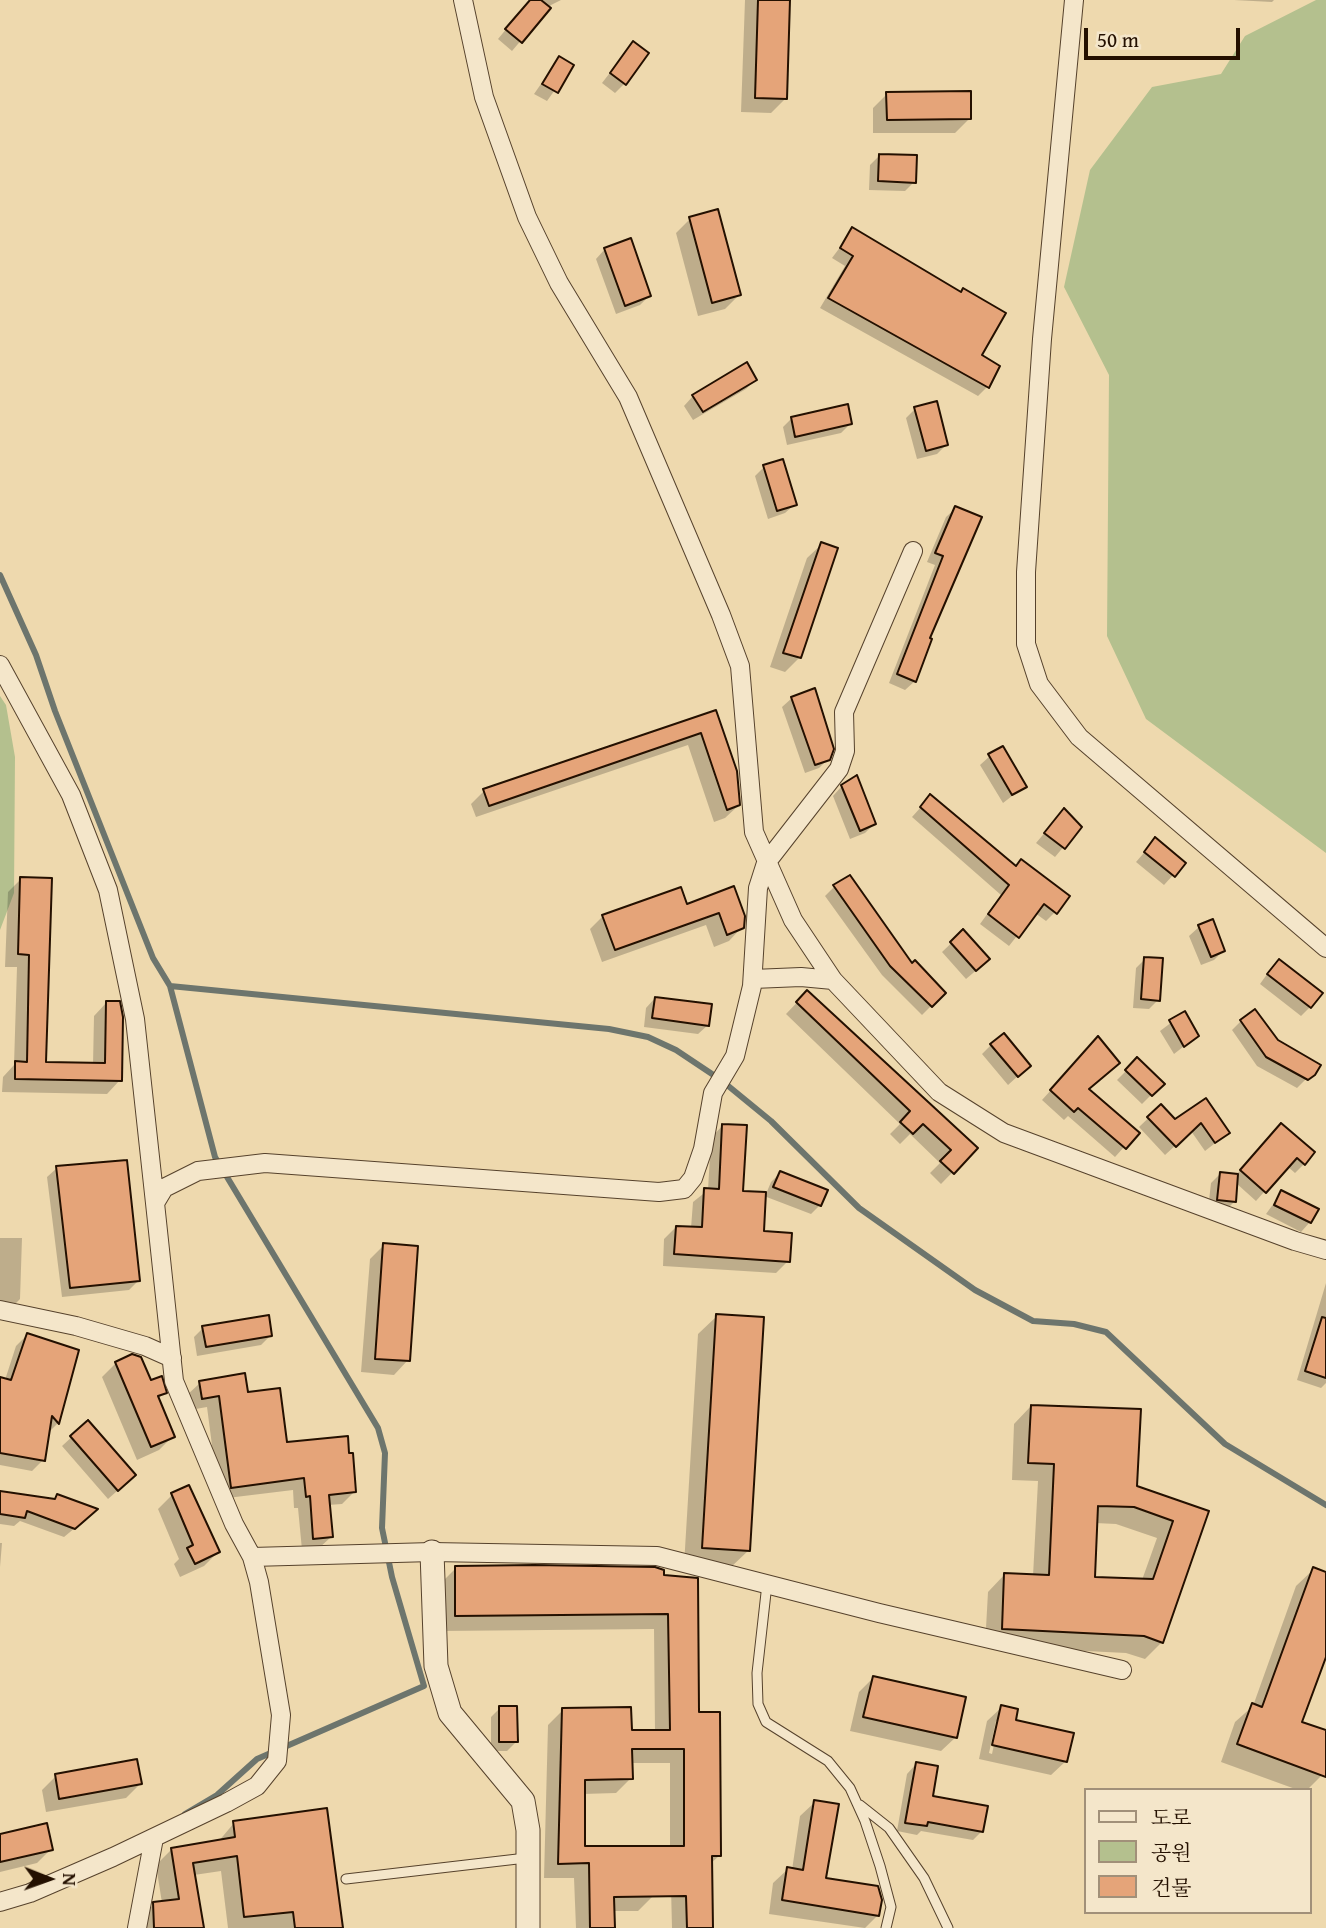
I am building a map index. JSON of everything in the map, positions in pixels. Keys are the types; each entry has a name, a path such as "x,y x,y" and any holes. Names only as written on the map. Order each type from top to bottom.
{"street":[{"path":"463,0 484,97 527,217 559,283 628,397 740,666 754,832 793,920 833,980 939,1091 1004,1133 1295,1241 1326,1250"},
{"path":"1074,0 1042,339 1027,559 1026,644 1039,684 1079,737 1326,948"},
{"path":"155,1203 164,1188 198,1171 265,1163 659,1192 684,1189 693,1178 703,1149 713,1093 735,1056 753,979 758,888 766,863 839,769 845,751 844,712 912,551"},
{"path":"0,665 71,795 108,890 135,1019 174,1381 187,1418 252,1557 259,1582 281,1715 277,1761 257,1786 154,1838 30,1892 0,1902"},
{"path":"753,979 801,977 833,980"},
{"path":"0,1310 87,1329 145,1346 172,1358"},
{"path":"252,1557 432,1552 657,1556 1122,1670"},
{"path":"432,1552 436,1666 450,1713 523,1801 528,1858 528,1928"},
{"path":"137,1928 154,1838"}],"lane":[{"path":"766,1584 757,1673 758,1704 766,1722 828,1762 856,1801 896,1838 924,1878 948,1928"},
{"path":"856,1801 877,1855 891,1907 886,1928"},
{"path":"346,1879 528,1858"}],"green space":[{"path":"1316,0 1326,0 1326,853 1146,719 1107,636 1109,375 1064,287 1090,170 1152,87 1221,74 1245,36"},
{"path":"0,696 6,705 15,757 14,893 0,930"}],"building":[{"path":"530,0 541,0 551,8 522,43 505,29"},
{"path":"758,0 790,0 787,99 755,98"},
{"path":"633,41 649,53 626,85 610,73"},
{"path":"559,56 574,65 558,93 542,84"},
{"path":"971,91 971,119 887,120 886,92"},
{"path":"879,154 917,155 916,183 878,181"},
{"path":"718,209 741,295 712,303 689,217"},
{"path":"852,227 961,292 963,288 1006,313 982,355 1000,366 989,388 828,298 853,256 840,248"},
{"path":"631,238 651,296 625,306 604,248"},
{"path":"747,362 757,380 703,412 692,395"},
{"path":"937,401 948,445 926,451 914,407"},
{"path":"848,404 852,424 795,437 791,417"},
{"path":"783,459 797,505 777,511 763,465"},
{"path":"955,506 982,517 930,638 932,639 916,682 897,674 943,556 935,553"},
{"path":"821,542 838,548 801,658 783,653"},
{"path":"815,688 834,749 830,760 815,765 791,697"},
{"path":"716,710 737,771 740,805 727,810 701,733 489,806 483,789"},
{"path":"1003,746 1027,787 1012,795 988,754"},
{"path":"857,775 876,824 860,831 841,785"},
{"path":"930,794 1016,866 1021,859 1070,896 1057,914 1044,904 1019,938 988,914 1009,885 920,807"},
{"path":"1064,808 1082,827 1065,849 1044,833"},
{"path":"1155,837 1186,863 1175,877 1144,852"},
{"path":"850,875 912,963 915,960 946,993 932,1007 890,966 833,885"},
{"path":"20,877 52,878 46,1062 105,1063 106,1001 120,1001 123,1017 122,1081 15,1079 15,1061 27,1062 29,955 18,954"},
{"path":"734,886 745,916 744,928 727,935 719,913 615,950 602,915 681,887 687,904"},
{"path":"1213,919 1225,951 1211,957 1198,925"},
{"path":"963,929 990,959 976,971 950,942"},
{"path":"1144,957 1163,958 1160,1001 1141,999"},
{"path":"1279,959 1323,993 1311,1008 1267,974"},
{"path":"807,990 978,1148 954,1174 940,1161 951,1150 923,1124 913,1134 900,1122 910,1111 796,1002"},
{"path":"655,997 712,1004 709,1026 652,1018"},
{"path":"1255,1009 1278,1040 1321,1065 1315,1075 1308,1080 1266,1057 1240,1020"},
{"path":"1185,1011 1199,1036 1184,1047 1169,1020"},
{"path":"1004,1033 1031,1066 1018,1077 990,1044"},
{"path":"1098,1036 1120,1063 1089,1089 1140,1133 1126,1149 1078,1108 1074,1112 1050,1090"},
{"path":"1137,1057 1165,1084 1152,1096 1125,1070"},
{"path":"1206,1098 1230,1133 1215,1143 1201,1123 1176,1147 1147,1117 1161,1104 1175,1119"},
{"path":"1281,1123 1315,1152 1305,1165 1297,1158 1266,1193 1240,1170"},
{"path":"722,1124 747,1125 743,1191 766,1192 764,1231 792,1233 790,1262 674,1254 676,1226 702,1227 704,1188 719,1189"},
{"path":"127,1160 140,1281 70,1288 56,1166"},
{"path":"780,1171 828,1190 821,1206 773,1187"},
{"path":"1220,1172 1238,1174 1236,1202 1217,1200"},
{"path":"1281,1190 1319,1209 1311,1223 1274,1205"},
{"path":"383,1243 418,1246 410,1361 375,1359"},
{"path":"716,1314 764,1317 750,1551 702,1548"},
{"path":"269,1315 272,1336 206,1347 202,1326"},
{"path":"1322,1317 1326,1318 1326,1378 1305,1371"},
{"path":"27,1333 79,1350 59,1424 52,1416 45,1461 0,1453 0,1377 11,1380"},
{"path":"132,1354 141,1357 151,1380 162,1376 167,1393 158,1396 175,1437 151,1447 115,1362"},
{"path":"245,1373 248,1392 280,1388 287,1442 348,1436 349,1453 353,1453 356,1492 329,1495 333,1537 313,1539 310,1496 306,1497 304,1478 231,1488 219,1396 202,1399 199,1381"},
{"path":"1031,1405 1141,1409 1137,1486 1209,1511 1163,1643 1144,1636 1002,1629 1004,1573 1049,1575 1054,1464 1028,1463","holes":["1098,1506 1134,1507 1173,1521 1153,1579 1095,1577"]},
{"path":"88,1420 136,1475 118,1491 70,1436"},
{"path":"189,1485 220,1552 195,1564 187,1548 193,1545 171,1493"},
{"path":"0,1491 55,1499 57,1494 98,1509 75,1529 27,1511 25,1518 0,1514"},
{"path":"455,1566 655,1567 664,1570 664,1575 698,1578 699,1712 720,1712 721,1856 712,1856 713,1928 687,1928 686,1896 614,1897 615,1928 590,1928 589,1863 558,1864 562,1708 631,1707 632,1730 670,1730 668,1614 455,1616","holes":["632,1749 684,1749 684,1846 585,1846 585,1780 633,1779"]},
{"path":"1313,1567 1326,1572 1326,1657 1302,1722 1326,1730 1326,1777 1237,1744 1252,1703 1262,1707"},
{"path":"873,1676 966,1697 957,1738 863,1717"},
{"path":"1001,1705 1018,1709 1016,1720 1074,1733 1067,1762 992,1745"},
{"path":"499,1706 517,1706 518,1742 499,1742"},
{"path":"137,1759 142,1784 59,1799 55,1774"},
{"path":"916,1762 938,1766 933,1796 988,1806 983,1832 928,1822 927,1826 905,1823"},
{"path":"814,1800 839,1804 826,1878 878,1886 882,1900 879,1916 782,1900 787,1867 803,1870"},
{"path":"327,1808 343,1928 295,1928 293,1912 244,1917 237,1856 193,1863 204,1928 154,1928 153,1902 179,1899 171,1848 235,1837 233,1821"},
{"path":"47,1823 53,1850 0,1862 0,1834"}],"waterway":[{"path":"0,575 36,655 55,711 153,958 170,986 609,1029 648,1037 676,1050 721,1080 771,1121 859,1208 975,1290 1033,1321 1074,1324 1106,1332 1225,1444 1326,1505"},
{"path":"170,986 215,1157 378,1428 385,1453 382,1528 392,1577 424,1686 257,1759 217,1795 185,1814"}]}
